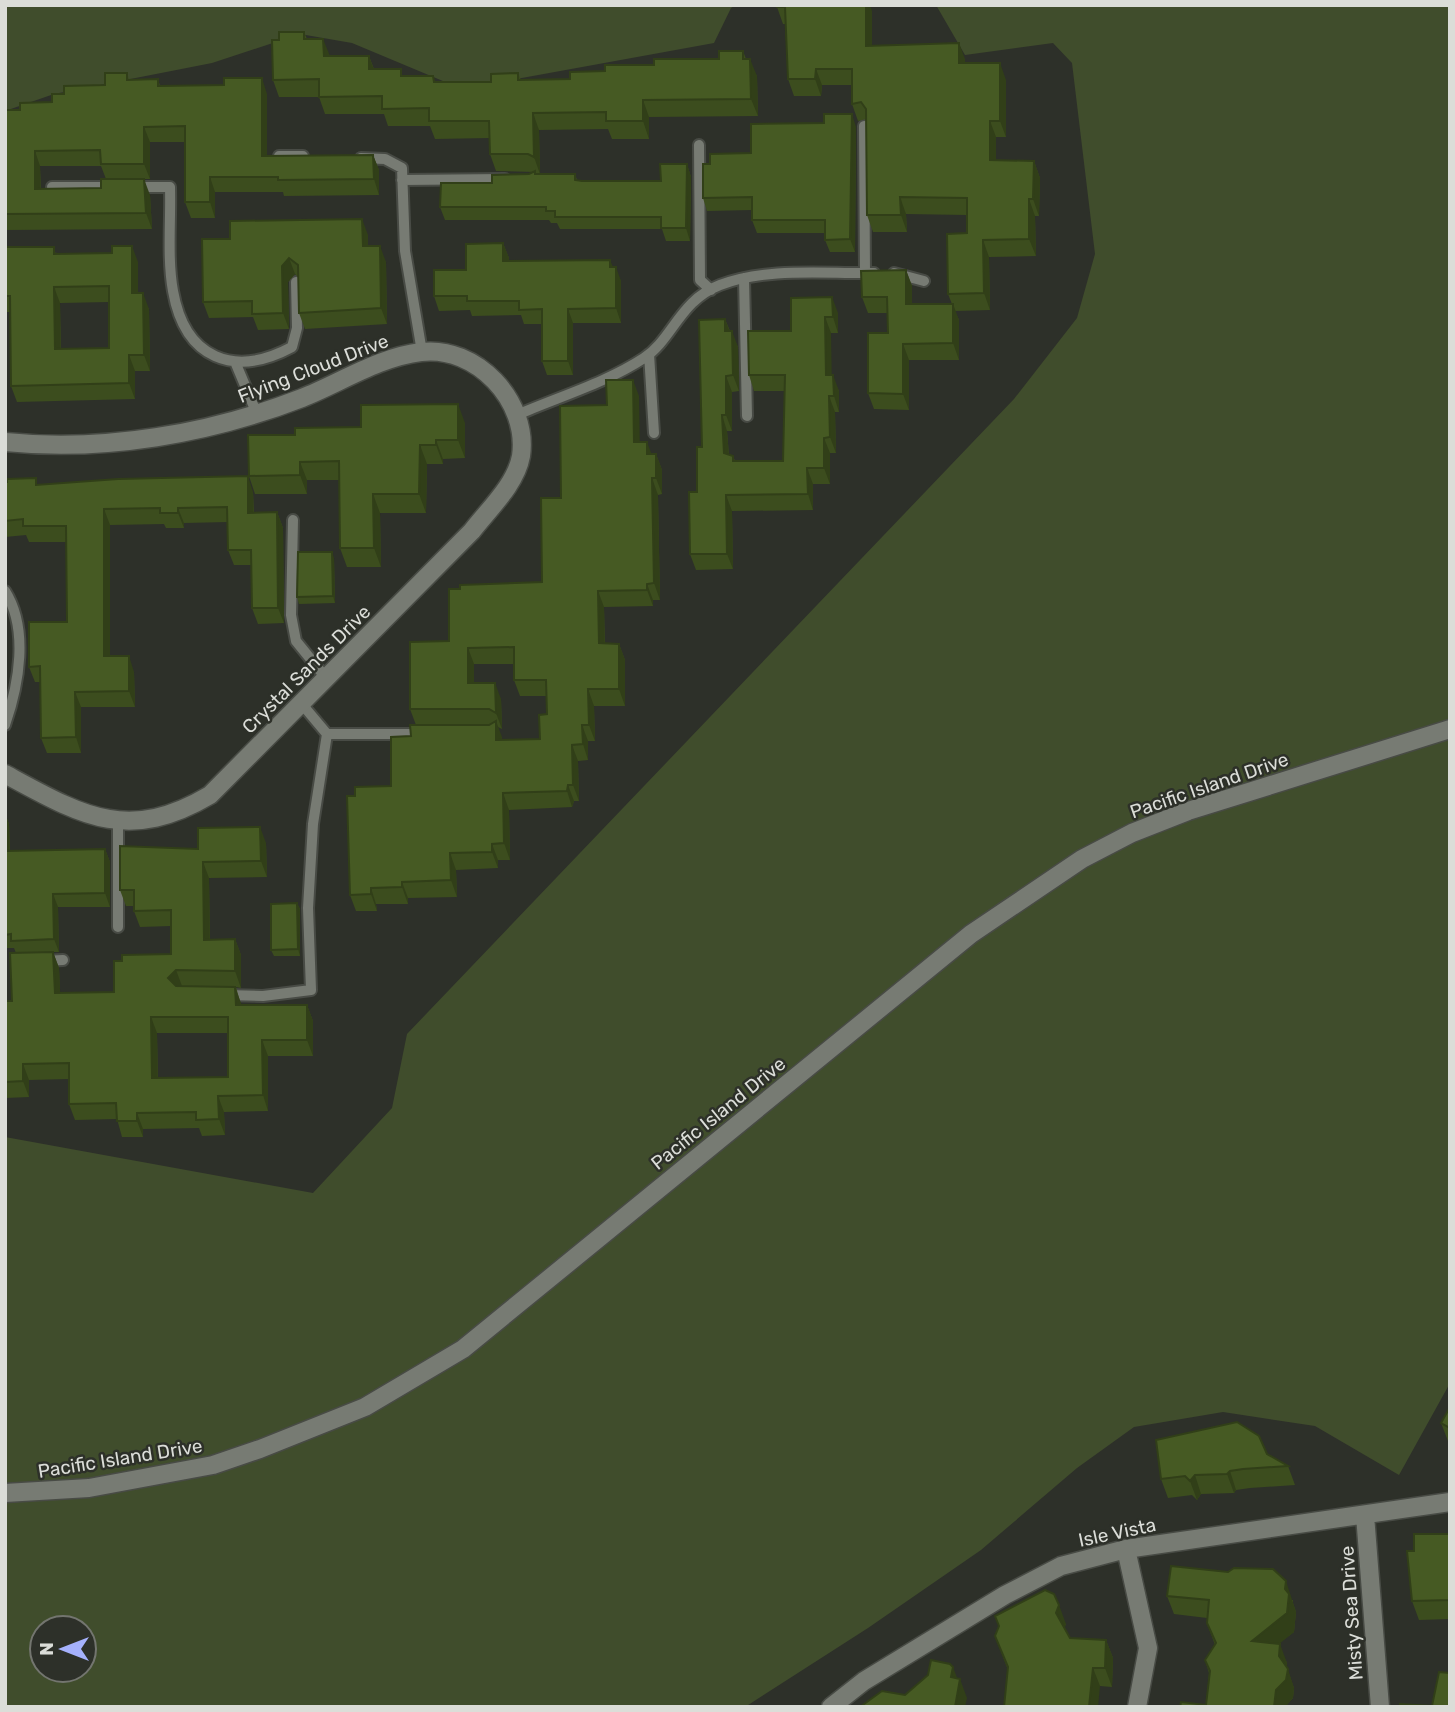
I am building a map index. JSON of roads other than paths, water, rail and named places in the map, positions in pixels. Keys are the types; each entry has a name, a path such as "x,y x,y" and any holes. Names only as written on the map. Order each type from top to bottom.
{"street":[{"name":"Flying Cloud Drive","path":"5,442 120,442 196,430 257,414 394,359 422,352 446,352 476,365 501,387"},
{"name":"Crystal Sands Drive","path":"5,774 82,815 118,820 174,815 210,795 472,531 510,482 520,457 521,432 517,415 501,387"},
{"name":"Pacific Island Drive","path":"5,1493 89,1488 213,1465 260,1450 365,1406 463,1349 971,934 1082,859 1132,833 1188,811 1450,729"},
{"name":"Isle Vista","path":"831,1707 864,1681 1005,1595 1061,1566 1126,1549 1450,1502"},
{"name":"Misty Sea Drive","path":"1365,1515 1380,1707"},
{"path":"1126,1549 1148,1648 1137,1707"}],"lane":[{"path":"864,126 865,273"},
{"path":"699,145 700,280 711,290"},
{"path":"279,156 316,157"},
{"path":"353,158 385,159 402,168 405,251 422,352"},
{"path":"402,180 521,179"},
{"path":"52,187 170,187 173,290 179,311 194,342 216,359 236,364 270,359 292,347 297,328 296,282"},
{"path":"517,415 617,372 649,354 674,321 698,298 711,290 744,278 900,272 925,281"},
{"path":"744,278 747,416"},
{"path":"649,354 654,433"},
{"path":"236,364 257,414"},
{"path":"293,520 291,615 296,641 326,678"},
{"path":"5,591 13,604 18,623 18,649 17,681 5,725"},
{"path":"209,995 263,996 311,990 308,908 313,824 327,734 301,703"},
{"path":"327,734 439,734"},
{"path":"118,820 118,927"},
{"path":"28,962 63,960"}]}
